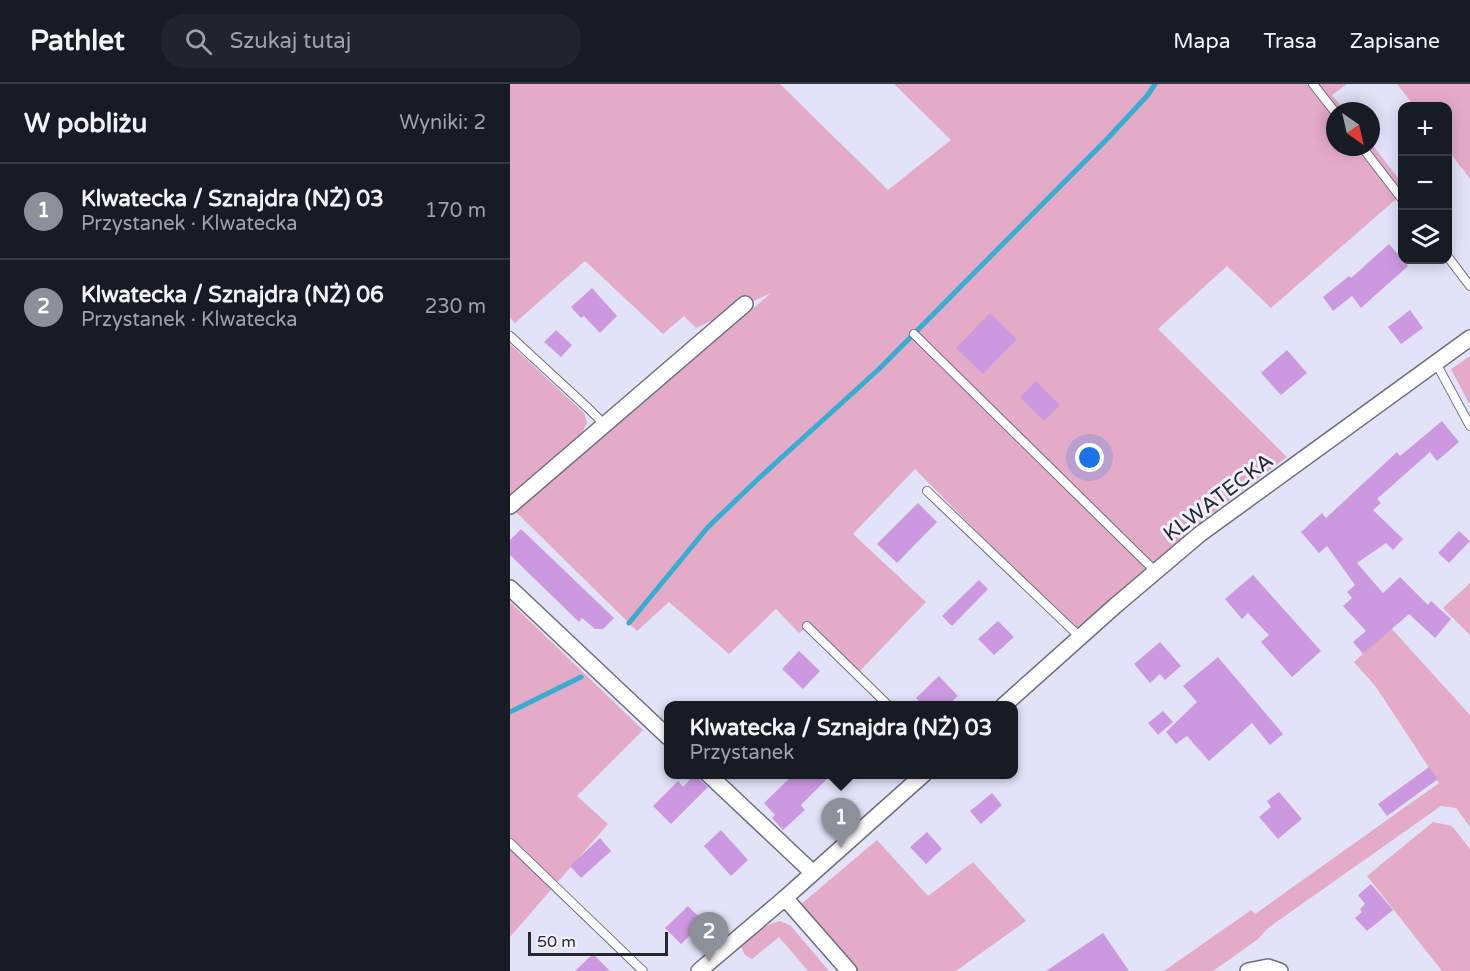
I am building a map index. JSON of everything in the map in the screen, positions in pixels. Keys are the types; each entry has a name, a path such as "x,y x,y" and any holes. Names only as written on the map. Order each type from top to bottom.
{"street":[{"path":"510,506 745,304"},
{"name":"KLWATECKA","path":"1008,701 1200,534 1470,338"},
{"path":"510,588 664,732"},
{"path":"713,779 813,873"},
{"path":"699,971 918,779"},
{"path":"784,898 849,971"},
{"path":"1248,971 1268,968 1280,971"}],"lane":[{"path":"1313,84 1327,102"},
{"path":"1369,156 1398,194"},
{"path":"1452,262 1470,286"},
{"path":"914,334 1156,572"},
{"path":"510,336 604,424"},
{"path":"1436,363 1470,426"},
{"path":"927,491 1080,637"},
{"path":"807,626 885,701"},
{"path":"510,843 643,971"}],"shaded area":[{"path":"510,84 780,84 888,190 951,140 894,84 1347,84 1332,95 1338,102 1326,102 1326,156 1380,155 1398,178 1398,197 1271,308 1227,266 1158,329 1287,457 1206,518 1074,630 915,469 853,534 926,602 857,674 807,627 799,633 776,609 729,654 669,602 637,631 516,512 771,293 696,328 684,316 663,334 585,261 515,323 510,318"},
{"path":"1397,84 1470,84 1470,179 1452,155 1452,102 1411,102"},
{"path":"510,344 584,413 587,423 582,433 510,496"},
{"path":"1470,356 1470,405 1451,369"},
{"path":"1470,583 1470,635 1443,608"},
{"path":"510,602 643,730 577,796 608,824 510,937"},
{"path":"1391,628 1470,715 1470,827 1456,808 1441,806 1268,928 1257,940 1213,971 1164,971 1251,910 1255,914 1439,783 1376,687 1354,662"},
{"path":"1433,822 1452,826 1470,849 1470,971 1442,971 1367,876"},
{"path":"877,840 928,896 973,862 1026,921 956,971 857,971 800,905"},
{"path":"780,921 791,926 829,971 808,971 779,937 752,959 745,955 741,947 749,938 763,928"}],"building":[{"path":"1389,244 1398,254 1398,264 1408,266 1361,308 1352,296 1333,311 1323,297 1349,276 1351,278"},
{"path":"592,288 617,316 600,333 584,316 581,318 571,307"},
{"path":"1410,310 1423,328 1401,344 1388,327"},
{"path":"990,313 1017,339 983,374 956,348"},
{"path":"556,330 572,345 561,357 544,342"},
{"path":"1287,350 1307,373 1281,395 1261,373"},
{"path":"1036,381 1060,405 1044,421 1020,397"},
{"path":"1442,421 1459,442 1437,461 1430,452 1377,499 1381,503 1373,510 1403,539 1393,550 1386,543 1357,563 1383,593 1400,577 1428,605 1431,601 1451,619 1435,638 1409,614 1363,654 1353,642 1366,631 1343,606 1352,598 1347,592 1355,585 1327,546 1319,553 1301,532 1322,513 1326,518 1397,452 1400,456"},
{"path":"918,503 937,522 897,563 877,544"},
{"path":"521,529 614,618 603,629 595,629 582,618 579,622 510,555 510,540"},
{"path":"1459,531 1470,541 1449,563 1438,553"},
{"path":"1253,575 1321,651 1292,677 1261,642 1269,635 1248,613 1242,619 1225,599"},
{"path":"979,580 988,589 952,626 942,616"},
{"path":"998,621 1014,637 994,655 978,639"},
{"path":"1160,642 1181,666 1165,680 1160,674 1150,683 1134,664"},
{"path":"799,651 820,671 803,689 782,669"},
{"path":"1218,657 1283,734 1270,745 1252,723 1209,761 1187,736 1176,744 1166,732 1197,702 1183,686"},
{"path":"939,676 958,696 952,701 919,701 916,698"},
{"path":"1163,711 1173,722 1158,735 1148,723"},
{"path":"1429,767 1438,779 1387,816 1378,804"},
{"path":"690,779 700,779 708,787 671,824 653,806 678,781 683,787"},
{"path":"789,779 827,779 801,805 805,810 783,830 772,818 775,815 764,803"},
{"path":"1279,792 1302,819 1278,839 1259,817 1271,807 1267,801"},
{"path":"992,793 1002,805 981,824 970,811"},
{"path":"721,830 748,860 731,876 704,846"},
{"path":"927,832 942,849 926,864 910,847"},
{"path":"600,838 611,851 581,878 570,866"},
{"path":"1371,884 1393,910 1367,931 1355,918 1362,912 1360,909 1365,904 1358,895"},
{"path":"688,906 704,922 681,944 665,928"},
{"path":"1103,933 1129,971 1046,971"},
{"path":"593,954 610,971 575,971"}],"waterway":[{"path":"629,623 708,527 879,369 1108,138 1147,96 1155,84"},
{"path":"510,712 581,677"}],"place":[{"name":"Klwatecka / Sznajdra (NŻ) 03","path":"841,848"},
{"name":"Klwatecka / Sznajdra (NŻ) 06","path":"709,962"}]}
